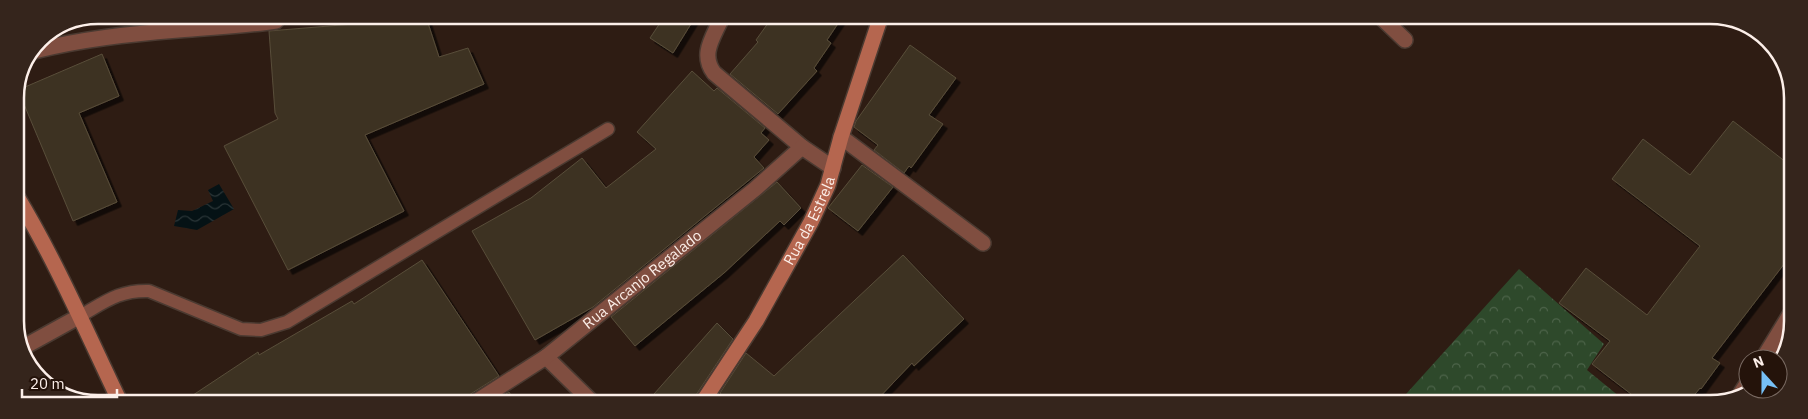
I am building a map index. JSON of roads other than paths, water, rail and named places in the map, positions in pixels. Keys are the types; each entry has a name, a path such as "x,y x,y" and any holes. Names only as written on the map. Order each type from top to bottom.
{"street":[{"path":"44,48 178,25 234,27 255,24"},
{"path":"719,24 707,54 708,65 722,80 802,147 834,168"},
{"name":"Rua da Estrela","path":"707,395 756,320 811,222 834,168 841,137 878,24"},
{"path":"1388,24 1404,40"},
{"path":"841,137 983,243"},
{"name":"Rua Arcanjo Regalado","path":"486,395 546,356 755,189 802,147"},
{"path":"24,209 80,316 117,395"},
{"path":"28,345 80,316"},
{"path":"1769,349 1784,326"},
{"path":"546,356 585,395"}],"lane":[{"path":"80,316 116,296 134,290 149,291 241,329 262,330 287,322 608,129"}],"water":[{"path":"219,184 234,209 197,230 174,226 178,210 192,211 213,201 208,190"}]}
